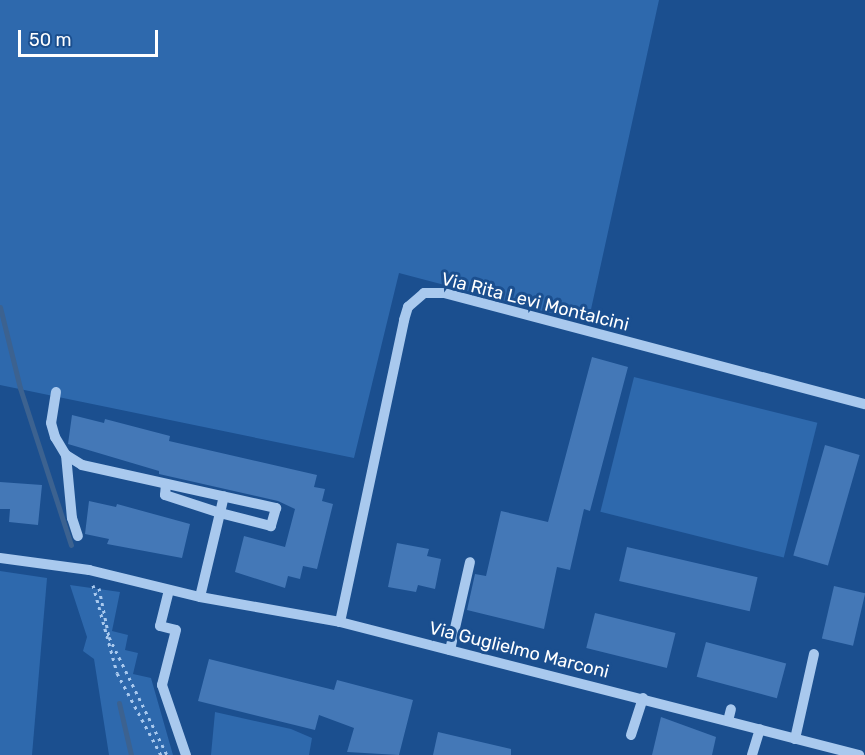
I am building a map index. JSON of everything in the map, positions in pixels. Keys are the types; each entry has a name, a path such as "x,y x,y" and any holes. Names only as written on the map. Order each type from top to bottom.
{"street":[{"name":"Via Rita Levi Montalcini","path":"340,622 404,320 408,307 424,293 444,293 865,404"},
{"path":"56,392 51,423 66,455 72,518 78,536"},
{"path":"66,455 81,465 276,508 272,526 220,513 165,495 166,484"},
{"path":"200,597 224,496"},
{"name":"Via Guglielmo Marconi","path":"0,558 92,571 200,597 340,622 859,755"},
{"path":"450,650 470,562"},
{"path":"169,590 160,626 176,630 162,685 186,755"},
{"path":"795,740 814,654"},
{"path":"602,688 605,677"},
{"path":"631,735 643,698"},
{"path":"728,721 731,709"},
{"path":"752,755 760,729"}],"path":[{"path":"92,571 114,663 161,755"},
{"path":"92,571 109,637 167,755"}],"shaded area":[{"path":"0,0 659,0 588,323 399,273 354,458 0,385"},
{"path":"634,377 817,423 784,558 600,512"},
{"path":"0,571 47,578 32,755 0,755"},
{"path":"70,585 120,592 112,631 128,635 125,650 138,653 133,674 151,678 173,755 109,755 94,659 83,651 87,637"},
{"path":"215,712 291,729 312,738 309,755 211,755"}],"building":[{"path":"592,357 628,367 590,511 584,509 570,570 557,567 544,629 467,610 475,574 486,576 501,511 548,522"},
{"path":"72,415 104,423 105,419 170,436 169,441 317,475 314,487 325,489 322,501 333,504 317,569 303,566 300,579 288,576 285,588 235,572 244,536 285,547 295,509 278,501 159,474 159,471 68,444"},
{"path":"825,445 860,455 828,565 793,556"},
{"path":"0,482 42,485 38,525 9,522 10,509 0,509"},
{"path":"89,501 116,507 117,504 190,524 182,558 107,544 109,539 85,534"},
{"path":"397,543 429,549 427,556 441,559 435,589 418,585 416,592 388,587"},
{"path":"627,547 758,577 750,611 619,581"},
{"path":"834,586 865,593 853,646 822,639"},
{"path":"595,613 676,633 667,668 586,648"},
{"path":"706,642 786,663 777,698 697,677"},
{"path":"209,659 334,690 337,680 413,700 399,755 347,752 354,728 319,715 315,730 198,701"},
{"path":"661,717 716,737 712,755 652,755"},
{"path":"438,732 511,749 511,755 433,755"}],"waterway":[{"path":"0,307 20,388 71,545"},
{"path":"119,703 131,755"}]}
